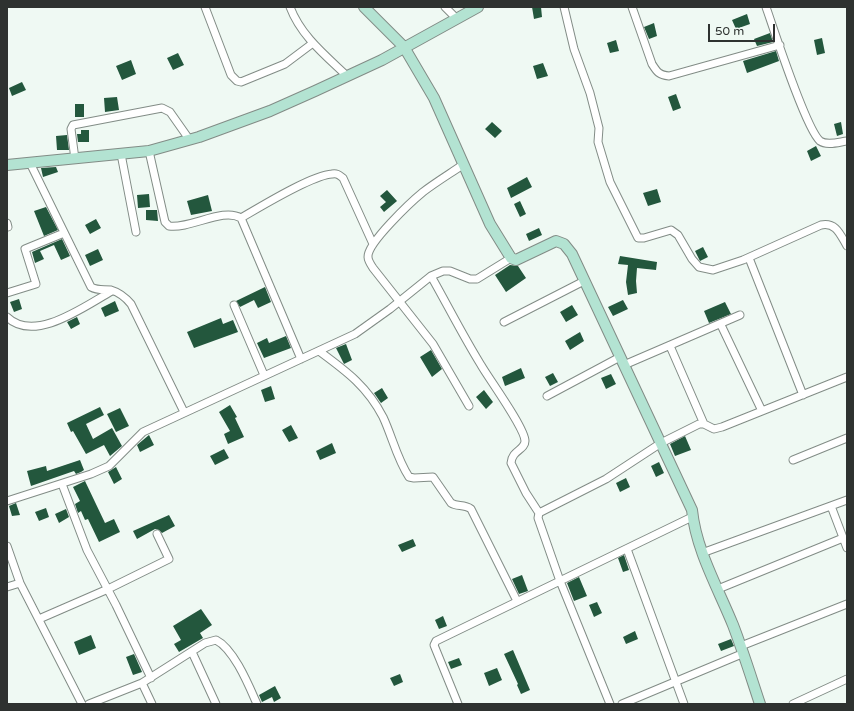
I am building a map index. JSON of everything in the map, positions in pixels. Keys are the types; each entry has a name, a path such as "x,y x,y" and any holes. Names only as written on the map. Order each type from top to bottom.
{"street":[{"path":"205,7 231,75 237,81 241,82 285,64 313,43"},
{"path":"290,7 296,23 313,43 347,76"},
{"path":"364,7 404,47 434,98 490,224 511,258 516,260 556,241 562,242 572,254 662,443 692,510 693,526 702,553 742,650 760,704"},
{"path":"445,7 452,20"},
{"path":"7,165 149,151 270,112 347,76 478,7"},
{"path":"564,7 574,49 590,93 599,128 598,142 610,182 638,238 644,238 671,230 678,235 692,259 699,267 713,270 748,258 821,225 828,224 834,226 847,246"},
{"path":"632,7 652,64 661,76 676,74 780,45"},
{"path":"766,7 807,118 818,138 829,144 847,141"},
{"path":"75,159 71,129 73,125 162,108 170,112 189,139"},
{"path":"149,151 165,222 169,226 196,223 226,215 235,215 241,218 301,359"},
{"path":"121,154 136,232"},
{"path":"30,163 91,287 100,290 112,290 125,298 131,304 184,412"},
{"path":"464,164 424,191 409,204 373,244 368,257 373,268 401,301 433,344 469,406"},
{"path":"241,218 315,178 338,174 343,178 373,244"},
{"path":"7,293 36,284 25,249 64,233"},
{"path":"7,501 62,484 109,466 142,432 355,334 401,301 431,276 443,271 450,271 465,278 477,279 511,258"},
{"path":"748,258 803,395"},
{"path":"431,276 481,365 507,405 522,433 525,441 524,446 514,452 511,463 526,492 540,513"},
{"path":"504,322 584,281"},
{"path":"7,317 20,326 32,326 56,322 112,290"},
{"path":"234,305 264,375"},
{"path":"547,396 622,361 670,346 740,316"},
{"path":"721,325 762,411"},
{"path":"670,346 704,424"},
{"path":"319,351 348,372 368,392 383,416 409,476 414,478 433,477 451,502 455,505 466,506 470,509 517,601"},
{"path":"610,704 560,581 538,518 540,513 606,479 662,443 699,424 704,424 714,429 847,377"},
{"path":"793,460 847,438"},
{"path":"62,484 87,550 108,589 151,678"},
{"path":"702,553 847,500"},
{"path":"831,506 847,548"},
{"path":"458,704 434,643 441,637 692,517"},
{"path":"40,619 108,589 169,559 157,534"},
{"path":"718,589 843,538"},
{"path":"7,546 20,583 40,619 82,704"},
{"path":"627,549 674,682 684,704"},
{"path":"7,587 20,583"},
{"path":"622,704 847,604"},
{"path":"89,704 142,683 205,643 216,640 222,643 231,655 257,704"},
{"path":"192,652 216,704"},
{"path":"793,704 847,679"},
{"path":"142,683 152,704"}],"building":[{"path":"532,7 541,7 542,17 534,19"},
{"path":"747,14 750,24 736,29 732,20"},
{"path":"654,23 657,36 649,39 644,27"},
{"path":"770,33 773,42 757,46 754,39"},
{"path":"822,38 825,53 817,55 814,40"},
{"path":"616,40 619,51 610,53 607,43"},
{"path":"776,51 779,61 747,73 743,61"},
{"path":"178,53 184,65 173,70 167,58"},
{"path":"131,60 136,74 122,80 116,66"},
{"path":"543,63 548,76 537,79 533,66"},
{"path":"22,82 26,90 12,96 9,88"},
{"path":"676,94 681,108 673,111 668,97"},
{"path":"117,97 119,110 105,112 104,98"},
{"path":"75,104 84,104 84,117 75,117"},
{"path":"492,122 502,131 495,138 485,129"},
{"path":"841,122 843,134 837,136 834,124"},
{"path":"81,130 89,130 89,142 78,142 77,134 81,134"},
{"path":"67,135 69,150 57,150 56,136"},
{"path":"816,146 821,156 811,161 807,151"},
{"path":"56,167 58,172 43,177 41,168"},
{"path":"527,177 532,187 511,198 507,188"},
{"path":"657,189 661,202 648,206 643,193"},
{"path":"387,190 397,201 384,212 380,207 386,202 380,196"},
{"path":"149,194 150,207 138,208 137,195"},
{"path":"208,195 212,211 191,215 187,201"},
{"path":"520,201 526,214 520,217 514,204"},
{"path":"46,207 58,230 44,236 34,211"},
{"path":"146,210 157,210 158,221 146,220"},
{"path":"96,219 101,228 90,234 85,225"},
{"path":"539,228 542,235 529,241 526,234"},
{"path":"62,239 70,256 61,260 54,245 40,251 44,259 35,263 32,252"},
{"path":"703,247 708,257 700,261 695,251"},
{"path":"98,249 103,260 90,266 85,255"},
{"path":"620,256 657,262 656,270 637,268 637,293 628,295 626,282 628,265 618,264"},
{"path":"510,265 518,266 526,278 506,292 495,275"},
{"path":"265,287 271,302 258,308 254,300 240,307 236,301"},
{"path":"19,299 22,309 14,312 10,302"},
{"path":"623,300 628,309 613,316 608,307"},
{"path":"115,301 119,311 105,317 101,308"},
{"path":"725,302 731,314 709,323 704,311"},
{"path":"572,305 578,315 566,322 560,312"},
{"path":"77,317 80,324 71,329 67,322"},
{"path":"221,318 223,324 233,320 238,332 194,348 187,332"},
{"path":"580,332 584,341 570,350 565,341"},
{"path":"286,336 291,348 264,358 257,343 267,338 269,343"},
{"path":"346,344 352,360 344,364 336,348"},
{"path":"431,350 442,369 432,377 420,357"},
{"path":"521,368 525,378 505,386 502,377"},
{"path":"553,373 558,382 550,386 545,377"},
{"path":"611,374 616,384 606,389 601,378"},
{"path":"271,386 275,399 265,402 261,390"},
{"path":"382,388 388,398 381,403 374,393"},
{"path":"484,390 493,402 486,409 476,397"},
{"path":"230,405 237,417 235,418 244,437 228,444 224,434 230,431 219,412"},
{"path":"100,407 104,415 86,424 93,439 112,428 122,446 110,456 104,445 86,454 73,431 71,432 67,423"},
{"path":"120,408 129,426 116,432 107,414"},
{"path":"291,425 298,438 289,442 282,430"},
{"path":"149,435 154,445 140,452 137,445"},
{"path":"685,436 691,450 675,456 670,444"},
{"path":"332,443 336,453 320,460 316,451"},
{"path":"224,449 229,458 215,465 210,456"},
{"path":"80,460 84,470 81,472 76,474 74,471 31,486 27,471 46,466 47,471"},
{"path":"659,462 664,473 656,477 651,466"},
{"path":"116,467 122,479 114,484 108,472"},
{"path":"626,478 630,487 620,492 616,483"},
{"path":"85,481 105,523 114,519 120,532 99,542 88,519 85,520 81,511 78,513 75,504 80,501 73,487"},
{"path":"16,503 20,515 12,516 9,506"},
{"path":"46,508 49,517 39,521 35,512"},
{"path":"66,509 69,517 59,523 55,514"},
{"path":"169,515 175,526 162,533 155,529 137,539 133,531"},
{"path":"413,539 416,546 402,552 398,545"},
{"path":"624,555 629,570 623,572 618,558"},
{"path":"522,575 528,591 519,594 512,579"},
{"path":"579,577 587,596 574,601 567,583"},
{"path":"597,602 602,613 594,617 589,605"},
{"path":"201,609 212,625 200,633 203,638 179,652 174,644 181,640 173,626"},
{"path":"443,616 447,626 439,629 435,620"},
{"path":"635,631 638,639 626,644 623,637"},
{"path":"91,635 96,648 79,655 74,642"},
{"path":"731,639 734,646 721,651 718,644"},
{"path":"513,650 530,690 521,694 504,654"},
{"path":"134,654 142,672 133,675 126,657"},
{"path":"459,658 462,665 451,669 448,662"},
{"path":"497,668 502,680 489,686 484,673"},
{"path":"400,674 403,682 394,686 390,678"},
{"path":"275,686 281,698 274,702 272,697 262,702 259,695"}]}
